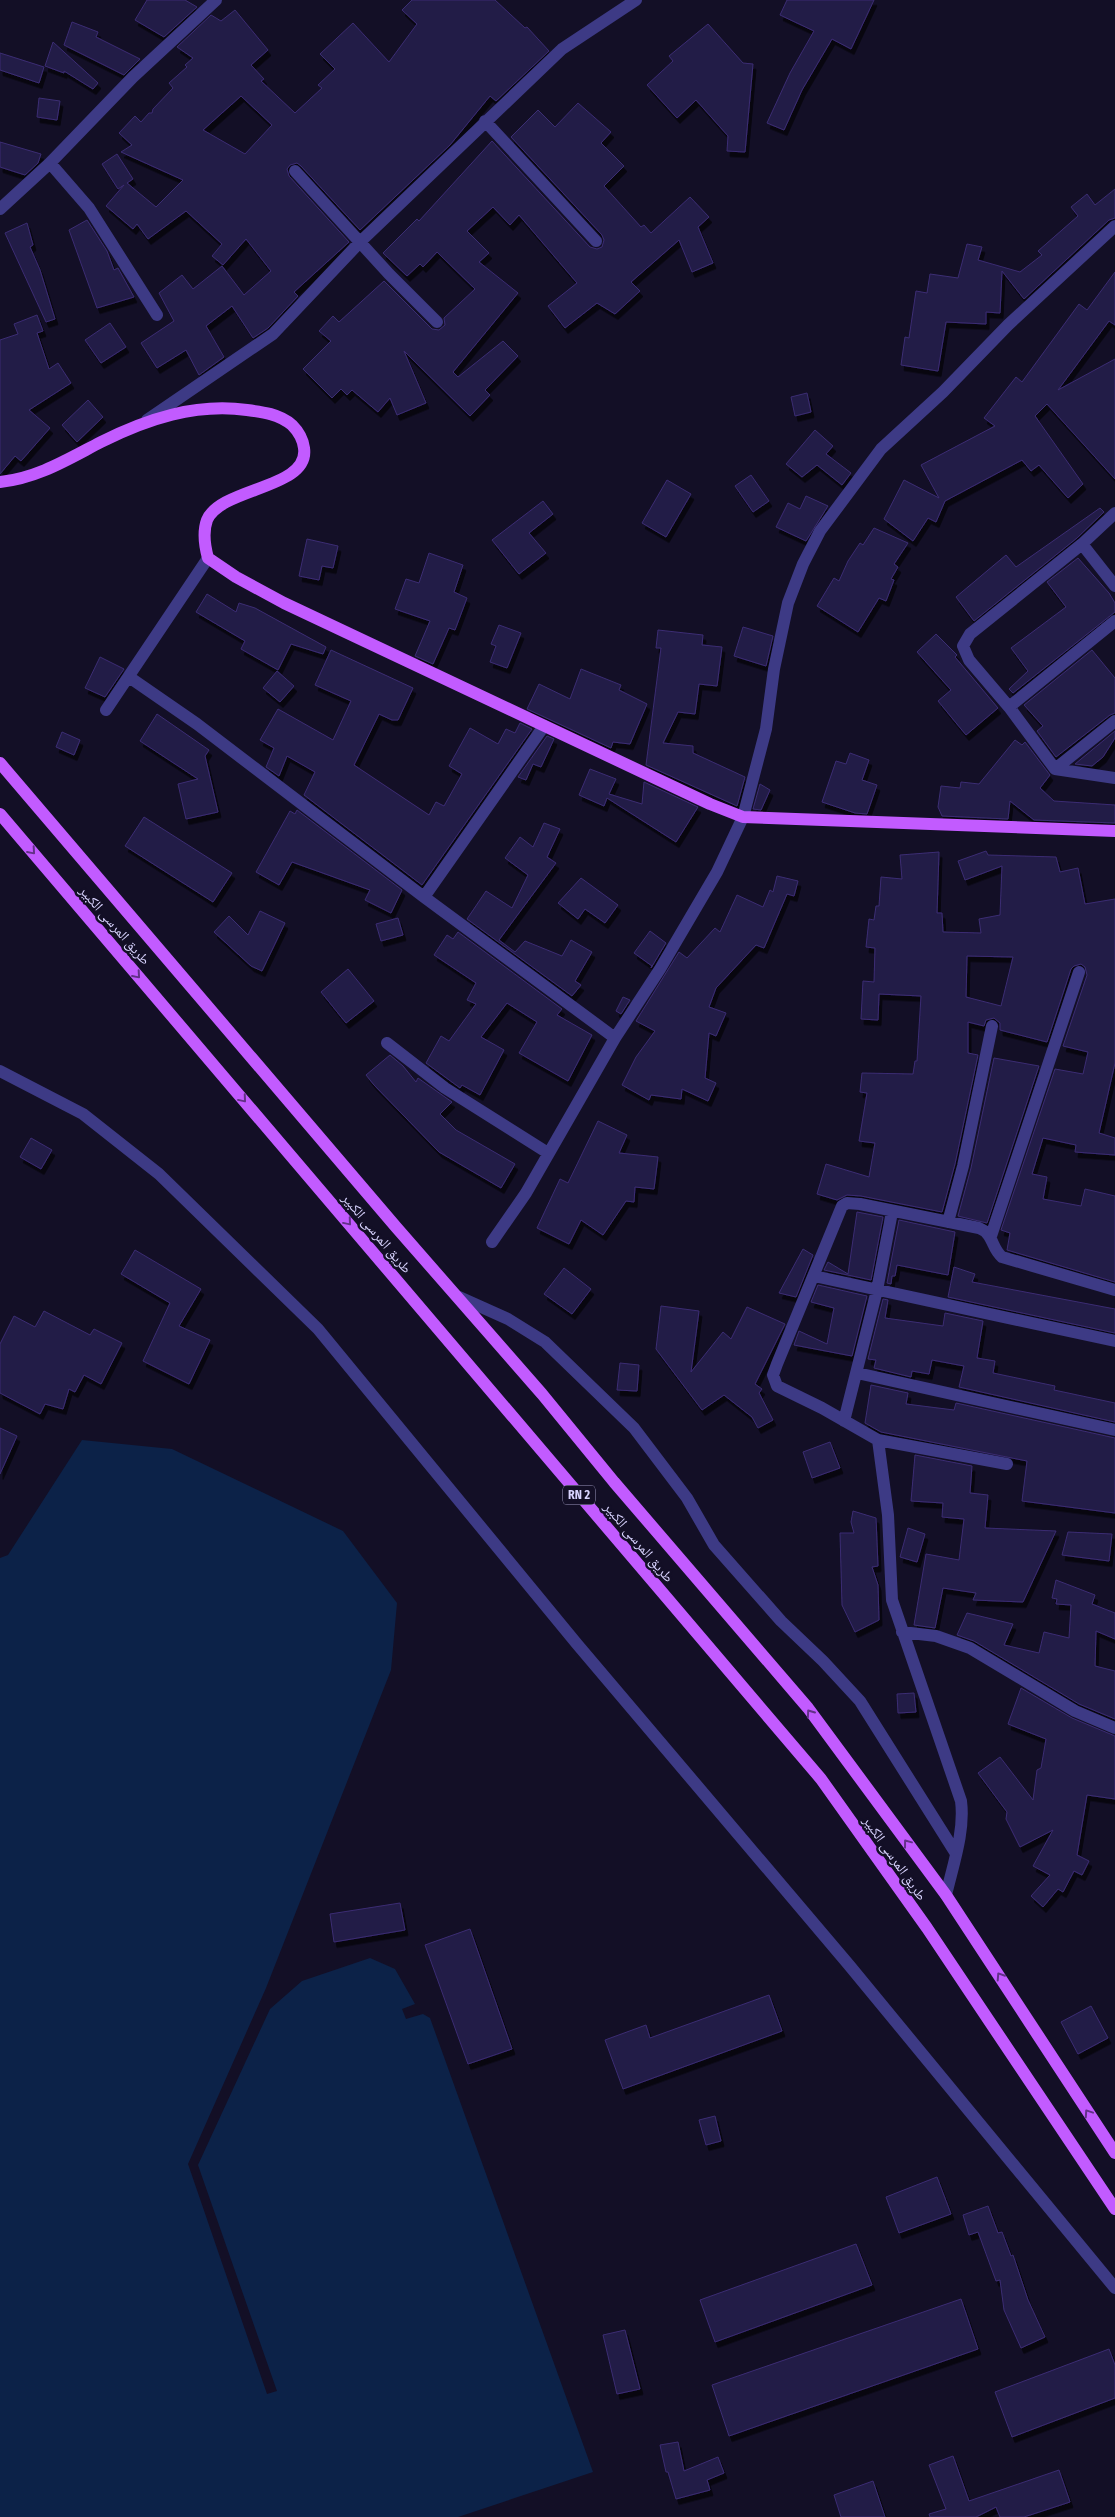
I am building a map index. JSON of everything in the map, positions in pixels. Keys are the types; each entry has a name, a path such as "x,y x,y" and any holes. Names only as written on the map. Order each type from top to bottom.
{"main road":[{"path":"0,482 15,480 52,469 145,422 185,410 235,408 284,418 296,428 303,442 305,454 302,463 294,472 216,508 207,520 205,546 208,558 236,577 284,603 710,804 743,817 1115,831"},
{"name":"طريق المرسى الكبير","path":"0,763 808,1708 946,1895 1115,2153"},
{"name":"طريق المرسى الكبير","path":"0,814 821,1779 926,1928 1115,2208"}],"street":[{"path":"0,209 50,163 133,77 216,0"},
{"path":"145,422 273,334 360,242 562,49 636,0"},
{"path":"485,121 596,241"},
{"path":"50,163 89,208 157,315"},
{"path":"295,171 437,322"},
{"path":"492,1242 526,1194 615,1038 670,953 716,872 743,817 766,729 774,669 788,603 803,564 820,531 881,449 943,392 1008,325 1115,226"},
{"path":"1115,513 1082,544 970,634 964,641 964,650 968,660 1009,707 1055,769 1115,778"},
{"path":"1082,544 1115,586"},
{"path":"106,710 208,558"},
{"path":"1009,707 1115,621"},
{"path":"129,677 197,724 424,897 615,1038"},
{"path":"1055,769 1115,721"},
{"path":"424,897 544,726"},
{"path":"991,1236 1079,972"},
{"path":"948,1222 963,1166 992,1026"},
{"path":"387,1043 445,1088 548,1153"},
{"path":"0,1071 83,1114 151,1168 318,1329 577,1644 849,1965 1115,2288"},
{"path":"1006,1464 878,1440 778,1386 774,1380 773,1375 780,1356 842,1206 847,1203 860,1204 892,1212 979,1228 991,1236 997,1252 1002,1256 1115,1290"},
{"path":"844,1421 877,1290 892,1212"},
{"path":"814,1276 1115,1341"},
{"path":"459,1298 508,1319 546,1342 634,1428 687,1498 714,1545 781,1621 823,1661 860,1701 955,1852"},
{"path":"857,1373 1115,1430"},
{"path":"878,1440 888,1515 892,1600 961,1801 963,1813 946,1895"},
{"path":"902,1632 936,1636 970,1648 1075,1711 1115,1728"}],"water":[{"path":"82,1440 172,1449 343,1531 397,1603 391,1670 266,1988 188,2164 267,2394 277,2391 198,2165 270,2009 302,1981 370,1958 395,1969 415,2004 402,2009 406,2019 423,2014 430,2018 593,2472 458,2517 0,2517 0,1558 8,1555"}],"building":[{"path":"147,0 185,0 197,7 164,37 135,20"},
{"path":"412,0 495,0 525,28 527,27 549,51 496,101 490,96 450,145 360,230 301,166 297,163 290,165 287,169 289,176 349,242 294,292 298,296 268,328 253,338 232,306 206,326 224,357 199,375 186,350 157,368 141,343 174,321 159,293 182,275 193,289 222,266 244,295 271,271 246,239 223,265 212,256 222,244 186,211 148,239 137,224 133,229 106,206 124,185 118,189 102,164 117,154 133,179 127,183 156,207 183,180 121,152 132,145 119,133 135,116 141,122 149,113 152,113 153,109 173,88 169,83 187,67 185,65 193,58 177,47 211,15 221,21 235,10 268,50 251,65 264,79 261,81 295,113 322,88 318,85 335,69 320,54 353,23 389,62 417,24 402,10","holes":["241,96 272,125 245,154 203,130"]},
{"path":"787,0 874,0 851,49 832,39 802,90 784,130 767,123 790,73 814,31 780,15"},
{"path":"72,22 98,32 96,37 140,59 124,75 64,45"},
{"path":"708,24 743,63 753,64 745,152 727,151 728,136 696,100 677,118 647,85 673,61 669,56"},
{"path":"53,42 98,83 93,89 64,71 64,73 45,66"},
{"path":"0,53 44,67 39,83 0,70"},
{"path":"39,98 60,101 57,120 37,117"},
{"path":"578,103 611,132 601,143 624,166 604,186 641,227 644,225 651,233 690,197 709,217 698,227 713,263 692,272 679,240 631,282 640,291 615,314 597,303 565,328 548,306 577,283 519,215 510,225 493,207 467,231 489,253 479,262 518,293 453,372 458,377 503,341 518,356 485,390 490,395 470,416 404,351 426,403 397,415 390,398 378,412 352,390 347,395 341,389 332,398 303,369 331,341 319,331 333,316 339,322 384,281 432,329 439,330 445,325 444,318 475,289 437,252 423,267 420,264 407,276 383,253 417,219 419,221 492,141 590,247 597,249 602,247 604,240 602,235 511,137 538,110 555,127"},
{"path":"0,142 41,154 38,163 25,175 0,167"},
{"path":"1115,189 1115,218 1109,220 1024,299 1002,271 1000,313 986,312 986,324 946,322 938,371 901,365 905,337 909,338 916,291 927,293 930,274 958,278 967,244 982,247 978,260 1020,272 1042,255 1038,251 1078,216 1071,207 1087,194 1095,205"},
{"path":"87,220 107,251 114,270 118,268 134,297 97,308 69,230"},
{"path":"27,223 33,245 30,247 40,270 55,319 46,322 5,233"},
{"path":"1115,272 1115,325 1109,321 1058,390 1115,359 1115,479 1047,404 1035,416 1083,484 1068,498 1039,465 1031,471 1022,460 945,501 936,522 928,518 913,541 884,519 904,480 939,498 921,465 995,426 984,418 1016,377 1022,382 1079,304 1087,310"},
{"path":"37,315 43,331 37,333 49,369 58,363 71,383 29,410 50,428 21,461 15,456 0,474 0,340 18,334 14,324"},
{"path":"110,323 126,347 101,363 85,340"},
{"path":"807,393 811,412 795,416 791,397"},
{"path":"88,400 103,417 77,442 62,425"},
{"path":"815,430 833,446 826,454 851,473 842,485 817,465 802,477 786,464"},
{"path":"751,475 769,501 753,512 735,486"},
{"path":"667,480 691,494 666,537 642,523"},
{"path":"806,496 828,506 806,541 776,527 788,503 800,509"},
{"path":"543,501 553,514 529,533 546,553 519,574 492,540"},
{"path":"1100,508 1104,512 1077,538 974,621 956,597 1006,555 1016,567"},
{"path":"874,528 908,543 894,564 898,567 891,579 894,580 886,601 879,598 858,632 817,606 834,578 839,581 848,561 860,543 863,545"},
{"path":"307,539 338,546 333,568 322,566 319,580 299,576"},
{"path":"429,553 463,565 454,592 467,598 455,630 449,628 433,664 415,656 430,621 395,609 406,579 419,583"},
{"path":"1078,558 1109,593 1115,603 1115,612 1013,693 1009,689 1028,671 1011,648 1066,607 1047,582"},
{"path":"207,594 236,612 239,603 255,608 326,647 323,654 291,644 278,670 241,649 245,641 196,612"},
{"path":"499,625 521,633 507,668 490,662 496,646 491,644"},
{"path":"743,627 773,636 766,666 734,656"},
{"path":"658,630 703,635 702,645 722,647 717,686 699,684 695,714 678,712 663,743 693,746 693,753 745,777 737,806 646,765 661,648 656,648"},
{"path":"936,634 957,655 955,657 998,708 966,735 938,701 951,690 917,652"},
{"path":"331,650 413,688 398,720 392,720 379,714 354,765 429,815 436,802 444,806 462,774 449,766 470,728 498,744 506,729 515,733 520,723 532,729 422,885 304,795 315,772 287,756 279,776 266,767 274,748 260,740 278,709 333,740 351,701 315,685"},
{"path":"1092,650 1115,678 1115,713 1056,757 1037,731 1043,726 1024,705"},
{"path":"100,657 124,669 105,697 85,688"},
{"path":"581,669 621,685 619,690 647,704 630,744 613,742 611,748 527,709 539,684 570,699"},
{"path":"277,671 294,686 280,702 263,688"},
{"path":"157,714 209,750 205,756 218,812 186,819 178,784 198,779 140,741"},
{"path":"1115,731 1115,738 1103,757 1092,766 1075,764"},
{"path":"62,732 80,740 74,755 56,747"},
{"path":"547,736 554,739 541,767 533,764 526,780 518,777"},
{"path":"1015,740 1022,745 1025,742 1050,775 1040,788 1054,801 1115,805 1115,823 1034,820 1010,801 1008,819 942,816 938,807 941,786 960,788 961,782 979,784"},
{"path":"850,753 869,760 862,780 877,785 867,814 855,813 822,802 836,761 846,764"},
{"path":"590,769 616,779 609,794 642,804 644,782 698,807 676,842 607,798 604,806 579,795"},
{"path":"760,784 770,790 761,810 753,809"},
{"path":"297,810 402,890 391,913 365,900 370,890 292,862 279,885 256,872 290,811 295,814"},
{"path":"144,817 232,873 213,902 125,846"},
{"path":"544,823 560,829 547,857 556,863 499,940 515,952 525,941 562,956 571,940 592,952 575,981 581,985 572,996 467,919 486,891 512,908 528,875 505,858 520,837 533,847"},
{"path":"986,851 988,855 1056,857 1060,872 1078,868 1085,904 1115,899 1115,1063 1099,1133 1115,1138 1115,1155 1075,1152 1076,1145 1043,1138 1032,1174 1047,1177 1043,1199 1081,1206 1085,1189 1115,1196 1115,1282 1007,1250 1010,1233 1001,1230 1055,1069 1083,1074 1088,1052 1063,1046 1087,975 1085,967 1081,964 1071,969 1047,1042 1000,1030 1000,1023 994,1018 986,1020 984,1026 968,1022 968,1053 978,1055 955,1164 942,1212 861,1196 847,1195 837,1200 817,1194 826,1164 869,1177 875,1143 859,1141 867,1093 860,1092 862,1073 913,1074 915,1061 917,1061 921,996 879,994 878,1020 861,1019 863,981 874,982 875,948 866,947 869,919 874,920 876,906 879,906 881,877 902,879 900,855 939,852 937,913 942,913 943,932 981,933 979,919 1000,915 1002,866 965,880 958,861","holes":["967,956 1013,957 1001,1006 966,997"]},
{"path":"777,876 798,881 794,896 787,894 764,948 756,945 716,988 709,1007 726,1013 716,1036 709,1033 705,1078 716,1083 708,1101 682,1089 681,1099 651,1095 649,1100 622,1085 636,1057 655,1031 636,1021 679,952 687,958 715,928 720,932 737,895 763,907 770,890 773,892"},
{"path":"581,878 618,905 605,923 585,909 578,919 558,903"},
{"path":"260,911 285,923 262,971 251,966 214,932 229,916 248,935"},
{"path":"398,918 403,935 381,941 376,924"},
{"path":"650,931 666,943 651,968 652,966 634,953"},
{"path":"458,932 562,1009 557,1015 592,1035 568,1081 519,1053 537,1022 507,1003 481,1037 504,1050 480,1095 462,1085 460,1088 426,1063 441,1036 449,1041 476,1004 467,1000 476,983 434,955 447,935 453,939"},
{"path":"348,969 374,1001 346,1023 321,992"},
{"path":"623,997 630,1000 621,1014 616,1011"},
{"path":"390,1055 403,1066 416,1082 418,1078 452,1102 440,1114 456,1130 515,1164 501,1188 439,1152 374,1085 366,1075"},
{"path":"994,1058 1039,1066 987,1223 958,1216 971,1168"},
{"path":"598,1121 627,1135 619,1153 658,1157 654,1189 635,1187 634,1202 626,1201 603,1235 581,1220 569,1244 537,1228 560,1179 568,1183"},
{"path":"31,1138 52,1150 41,1169 20,1157"},
{"path":"857,1212 883,1217 871,1280 824,1270 828,1262 848,1274"},
{"path":"899,1220 955,1232 948,1275 897,1265 891,1284 887,1283"},
{"path":"803,1249 813,1255 796,1297 779,1293"},
{"path":"135,1250 201,1289 179,1326 210,1340 189,1384 143,1361 170,1303 121,1274"},
{"path":"954,1267 975,1274 972,1282 1115,1309 1115,1333 948,1297"},
{"path":"564,1268 591,1289 572,1314 544,1294"},
{"path":"818,1285 867,1296 852,1356 794,1345 799,1331 827,1344 834,1308 811,1302"},
{"path":"883,1299 888,1300 885,1318 943,1326 945,1313 983,1321 977,1358 995,1361 993,1373 1055,1386 1054,1390 1115,1403 1115,1422 959,1387 964,1366 932,1360 929,1374 912,1371 911,1377 874,1368 876,1360 868,1359"},
{"path":"661,1306 699,1311 691,1372 723,1332 731,1339 747,1307 785,1324 755,1384 762,1389 759,1393 773,1420 758,1428 752,1417 724,1395 702,1410 656,1349"},
{"path":"44,1311 90,1335 94,1329 122,1343 101,1384 84,1375 75,1392 69,1389 63,1409 45,1404 40,1414 0,1393 0,1344 14,1316 35,1327"},
{"path":"620,1363 639,1365 637,1391 617,1390"},
{"path":"871,1385 908,1393 906,1404 954,1410 956,1403 1115,1438 1115,1513 1022,1501 1027,1461 881,1432 865,1423"},
{"path":"0,1428 17,1436 0,1474"},
{"path":"830,1442 840,1468 812,1478 803,1452"},
{"path":"915,1455 972,1466 970,1493 988,1495 985,1528 1056,1531 1023,1602 973,1600 976,1593 943,1588 935,1628 914,1625 926,1554 959,1560 964,1519 942,1517 943,1503 911,1501"},
{"path":"853,1511 876,1518 878,1566 872,1567 878,1585 879,1620 855,1632 842,1605 840,1533 854,1533 851,1522"},
{"path":"908,1528 925,1534 917,1562 900,1557"},
{"path":"1068,1532 1112,1534 1109,1561 1062,1555"},
{"path":"1056,1580 1095,1595 1092,1604 1115,1613 1115,1639 1096,1631 1095,1666 1115,1671 1115,1719 1079,1704 974,1641 957,1635 967,1613 1013,1624 1004,1645 1039,1653 1044,1632 1069,1638 1071,1605 1056,1604 1057,1599 1052,1598"},
{"path":"1021,1688 1072,1718 1115,1736 1115,1799 1087,1795 1077,1855 1089,1861 1082,1875 1074,1871 1063,1892 1058,1889 1043,1907 1031,1896 1050,1875 1033,1866 1053,1830 1020,1847 1006,1819 1007,1812 978,1773 1000,1757 1033,1800 1037,1770 1041,1768 1046,1739 1008,1724"},
{"path":"914,1693 916,1712 898,1713 897,1694"},
{"path":"400,1903 405,1930 334,1942 330,1914"},
{"path":"470,1929 512,2049 468,2064 425,1945"},
{"path":"769,1995 782,2031 623,2089 605,2040 646,2025 650,2038"},
{"path":"1091,2006 1108,2038 1078,2054 1061,2022"},
{"path":"715,2116 721,2141 706,2145 699,2120"},
{"path":"937,2177 951,2214 899,2233 886,2197"},
{"path":"988,2206 998,2233 1002,2232 1011,2256 1013,2255 1028,2300 1045,2337 1021,2348 1004,2310 1000,2280 996,2281 978,2232 969,2235 963,2215"},
{"path":"856,2244 872,2285 715,2342 700,2300"},
{"path":"961,2299 978,2349 729,2436 712,2385"},
{"path":"625,2330 640,2389 617,2394 603,2335"},
{"path":"1109,2349 1115,2365 1115,2398 1012,2437 995,2392"},
{"path":"678,2442 684,2471 718,2457 724,2473 707,2480 710,2490 676,2499 668,2472 666,2472 660,2445"},
{"path":"953,2456 969,2501 1059,2470 1070,2502 1024,2517 1000,2517 996,2507 976,2517 930,2517 929,2514 946,2509 929,2465"},
{"path":"873,2481 885,2517 841,2517 834,2495"}]}
